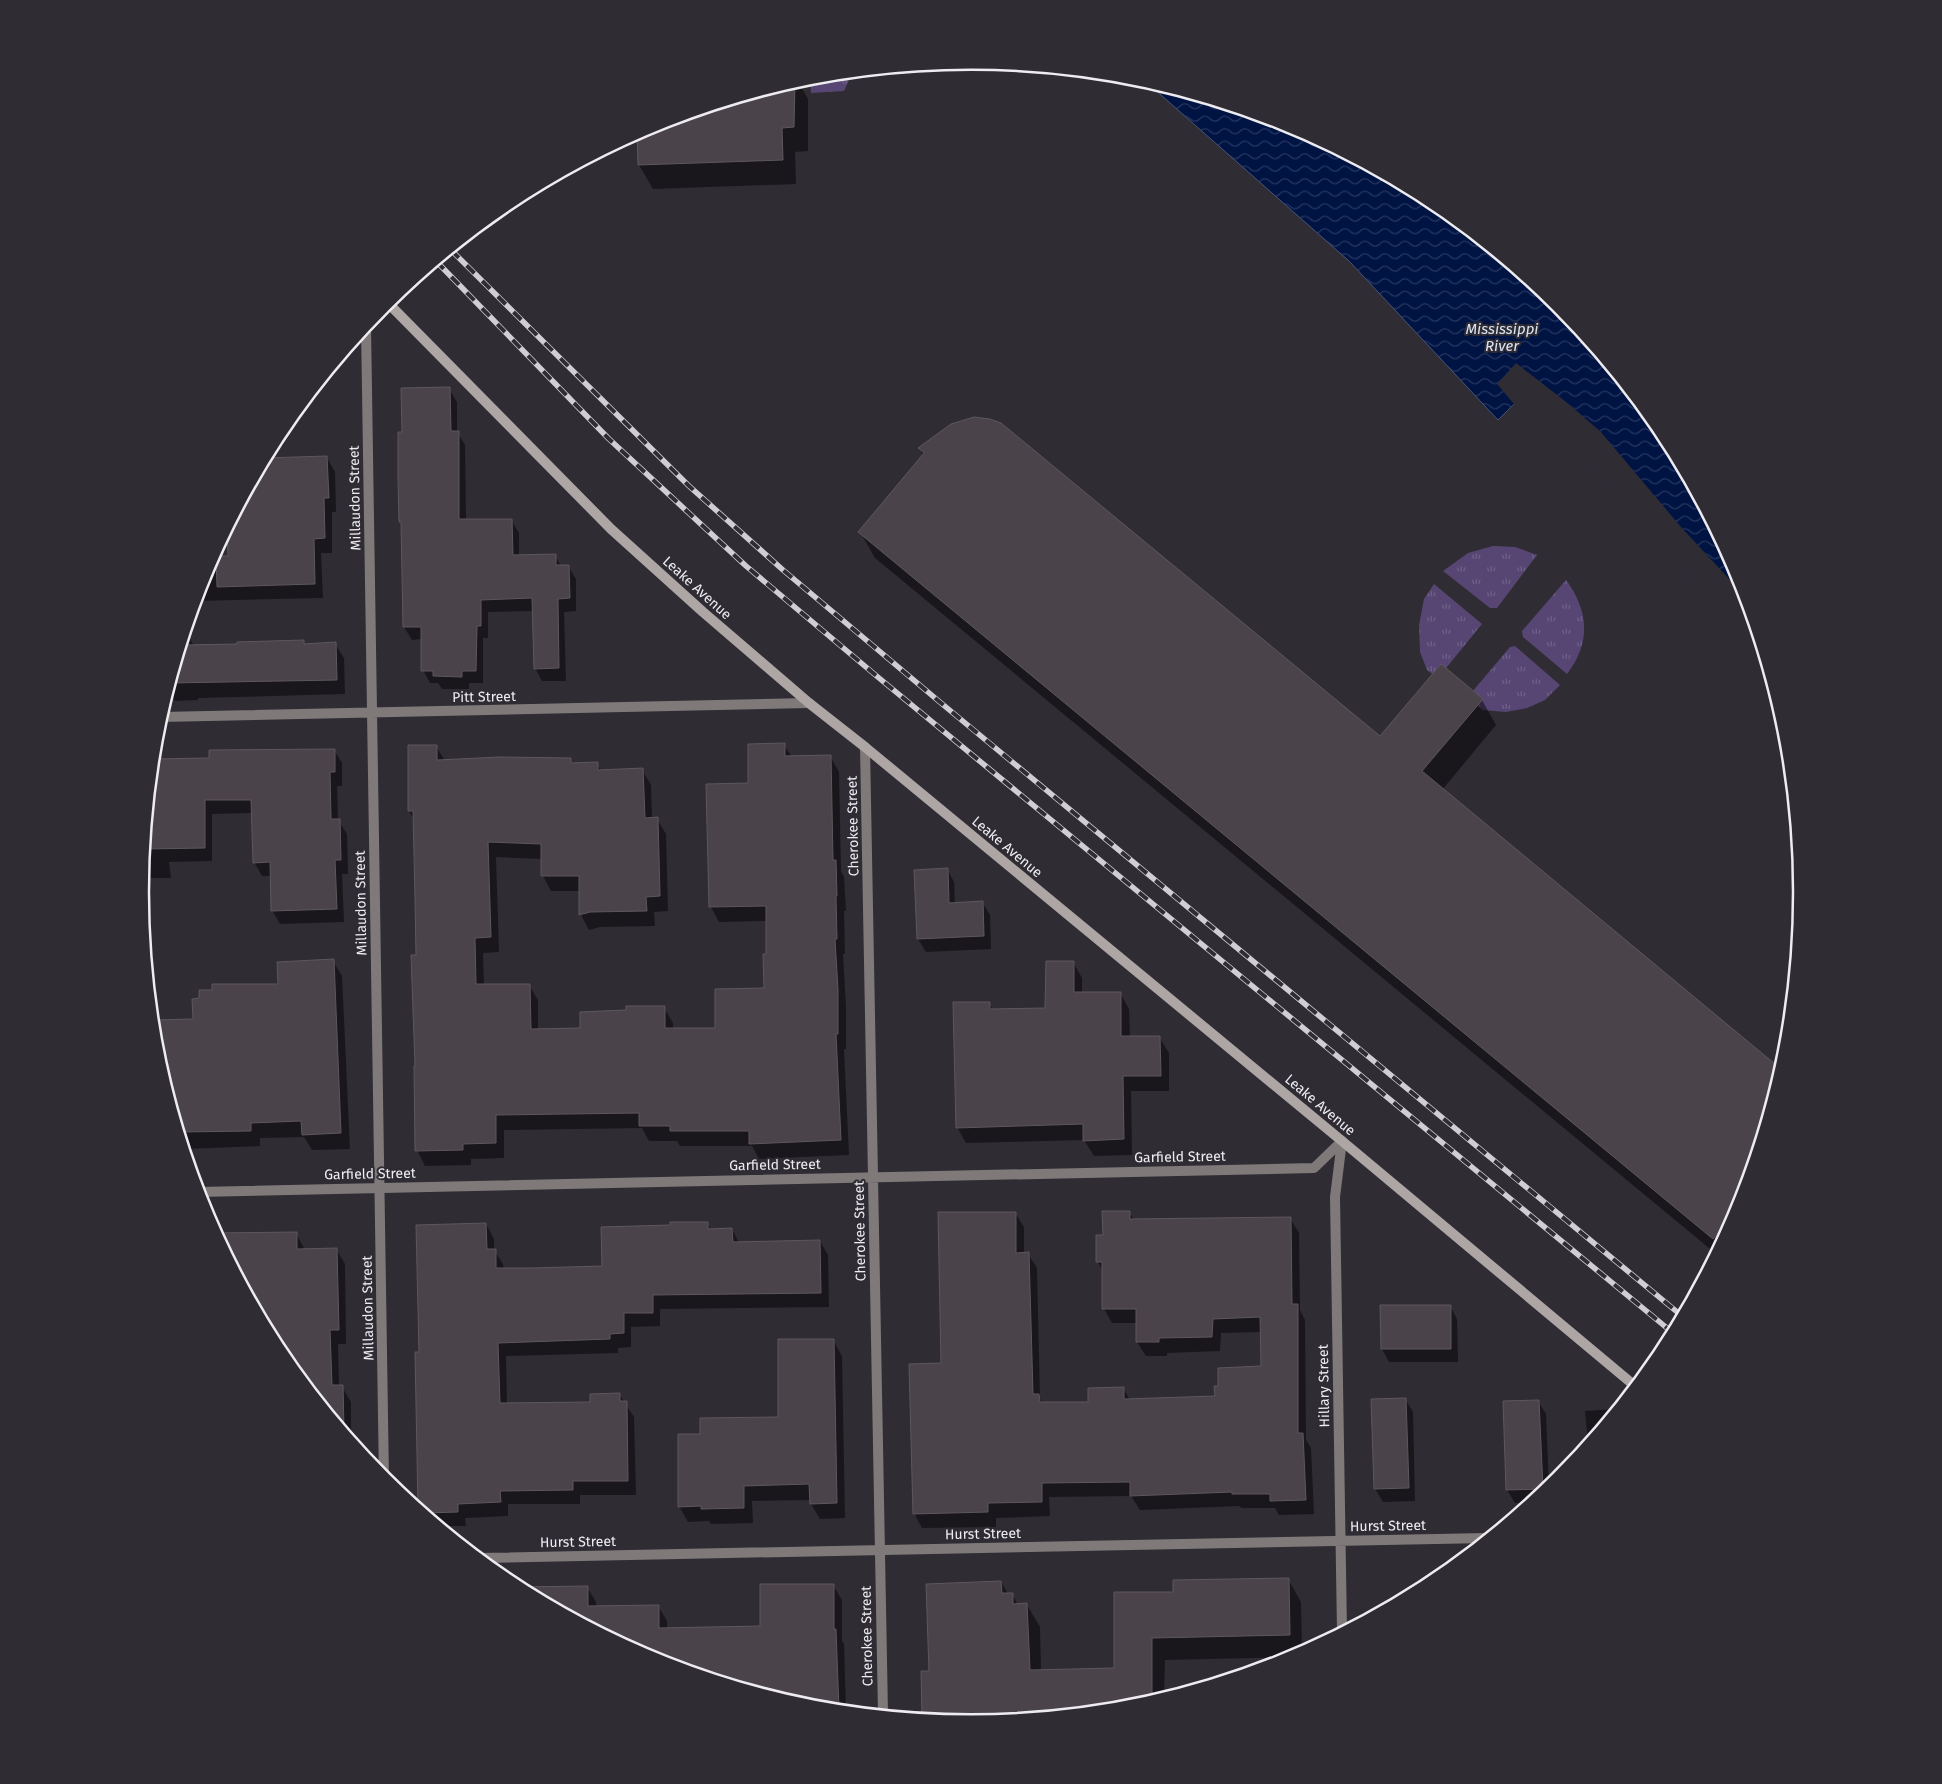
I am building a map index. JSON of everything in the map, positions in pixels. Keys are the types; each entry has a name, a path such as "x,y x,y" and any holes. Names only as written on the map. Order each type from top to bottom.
{"street":[{"name":"Leake Avenue","path":"393,308 611,529 703,612 809,703 865,747 1342,1141 1630,1382"},
{"name":"Millaudon Street","path":"366,336 384,1466"},
{"name":"Pitt Street","path":"168,717 809,703"},
{"name":"Cherokee Street","path":"865,747 883,1709"},
{"name":"Garfield Street","path":"206,1192 1314,1168 1342,1141"},
{"name":"Hillary Street","path":"1342,1141 1335,1197 1342,1625"},
{"name":"Hurst Street","path":"490,1558 1478,1538"}],"green space":[{"path":"849,80 844,91 811,93 811,86"},
{"path":"1493,546 1515,547 1537,555 1497,608 1490,608 1443,571 1468,553"},
{"path":"1566,580 1579,603 1584,627 1580,651 1567,674 1523,637 1522,631"},
{"path":"1434,584 1482,624 1438,678 1427,670 1420,652 1419,625 1424,599"},
{"path":"1515,646 1560,685 1545,700 1527,708 1506,712 1483,710 1467,698 1510,647"}],"water":[{"name":"Mississippi River","path":"1158,92 1235,114 1286,133 1335,155 1382,180 1428,209 1513,274 1589,350 1654,435 1683,481 1708,528 1730,577 1755,646 1704,587 1524,394 1498,420 1349,261"}],"pier":[{"path":"1516,363 1600,431 1681,527 1732,582 1757,652 1614,492 1524,398 1503,419 1501,418 1514,404 1497,384"}],"building":[{"path":"795,90 794,127 782,128 783,160 638,165 637,141 707,114 758,98"},
{"path":"450,387 451,431 459,431 459,519 512,519 513,555 556,554 556,565 569,565 570,598 558,599 559,668 534,669 532,598 481,600 481,626 477,626 476,671 462,671 462,677 433,676 433,671 421,671 421,627 403,627 401,522 399,522 398,479 398,432 402,432 401,388"},
{"path":"974,417 990,419 1001,423 1380,736 1441,664 1483,699 1422,771 1774,1064 1765,1105 1749,1156 1730,1207 1719,1232 1713,1239 858,532 924,453 918,448 951,424"},
{"path":"327,456 329,498 324,498 325,538 314,539 315,584 217,587 216,567 221,556 228,556 227,542 234,528 274,458"},
{"path":"304,640 304,644 336,642 337,680 176,683 188,645 237,644 237,642"},
{"path":"785,743 785,756 831,755 833,860 836,860 837,896 837,939 835,939 838,1034 836,1034 841,1140 749,1144 749,1131 670,1131 670,1126 639,1126 639,1113 496,1115 496,1143 463,1144 463,1150 415,1151 415,1066 411,955 416,955 413,811 408,811 408,745 437,745 437,760 500,757 571,758 571,763 598,762 598,770 643,768 645,818 658,817 660,896 646,897 647,911 590,912 579,915 579,876 541,876 541,844 488,842 491,937 475,938 476,984 530,984 531,1029 580,1028 580,1012 626,1010 626,1006 665,1006 665,1028 715,1028 715,989 764,988 763,954 766,954 766,906 709,907 706,784 748,783 748,744"},
{"path":"335,749 335,772 330,772 331,819 340,819 341,860 335,860 337,909 271,911 270,862 253,863 251,800 205,800 205,848 151,849 156,785 160,759 209,758 209,750"},
{"path":"948,868 949,903 983,901 984,936 917,939 914,870"},
{"path":"334,959 341,1133 302,1135 301,1121 251,1123 251,1131 185,1132 177,1105 160,1020 193,1019 192,999 199,998 199,990 212,990 212,984 278,984 277,962"},
{"path":"1046,961 1074,961 1074,992 1121,992 1121,1036 1160,1036 1161,1076 1123,1076 1124,1139 1083,1141 1083,1124 956,1128 953,1002 990,1002 990,1009 1045,1008"},
{"path":"1102,1211 1130,1211 1130,1219 1291,1217 1292,1304 1298,1304 1298,1433 1303,1433 1306,1500 1270,1501 1270,1494 1232,1494 1232,1492 1130,1496 1130,1482 1042,1483 1042,1502 988,1503 988,1512 913,1514 909,1364 941,1363 938,1212 1016,1212 1016,1253 1029,1252 1033,1394 1039,1394 1040,1402 1088,1402 1088,1388 1124,1387 1124,1399 1215,1396 1214,1386 1218,1386 1218,1368 1261,1366 1260,1317 1213,1319 1212,1337 1159,1338 1159,1342 1136,1342 1136,1309 1102,1309 1102,1262 1096,1262 1096,1235 1103,1235"},
{"path":"670,1222 708,1222 708,1229 732,1228 733,1242 820,1240 821,1293 653,1295 653,1313 624,1313 624,1333 610,1334 610,1339 498,1343 500,1403 590,1402 590,1394 620,1393 620,1401 627,1401 628,1481 573,1481 573,1490 500,1491 501,1502 458,1504 458,1512 432,1513 429,1510 418,1499 415,1352 419,1352 416,1225 486,1223 487,1249 496,1249 496,1268 533,1268 602,1266 601,1227 670,1225"},
{"path":"297,1232 297,1249 337,1248 339,1330 330,1330 332,1385 343,1385 344,1423 288,1349 259,1303 224,1233"},
{"path":"1380,1305 1451,1305 1451,1349 1381,1349"},
{"path":"778,1339 834,1339 837,1503 810,1504 809,1484 744,1486 744,1508 701,1509 701,1506 678,1507 678,1434 700,1434 700,1418 778,1417"},
{"path":"1406,1398 1409,1488 1374,1489 1371,1399"},
{"path":"1539,1400 1543,1482 1535,1489 1506,1490 1503,1401"},
{"path":"1289,1578 1290,1635 1152,1638 1152,1693 1131,1698 1078,1707 1025,1712 971,1714 922,1712 921,1671 929,1671 926,1584 1001,1581 1002,1593 1013,1593 1013,1604 1027,1603 1030,1670 1114,1668 1114,1592 1173,1592 1173,1580"},
{"path":"760,1584 834,1584 834,1629 836,1629 839,1703 758,1686 656,1651 607,1629 533,1587 588,1586 588,1606 659,1605 659,1628 760,1626"}],"railway":[{"path":"454,253 689,486 783,570 1677,1312"},
{"path":"440,265 609,439 746,566 879,678 1667,1328"}]}
